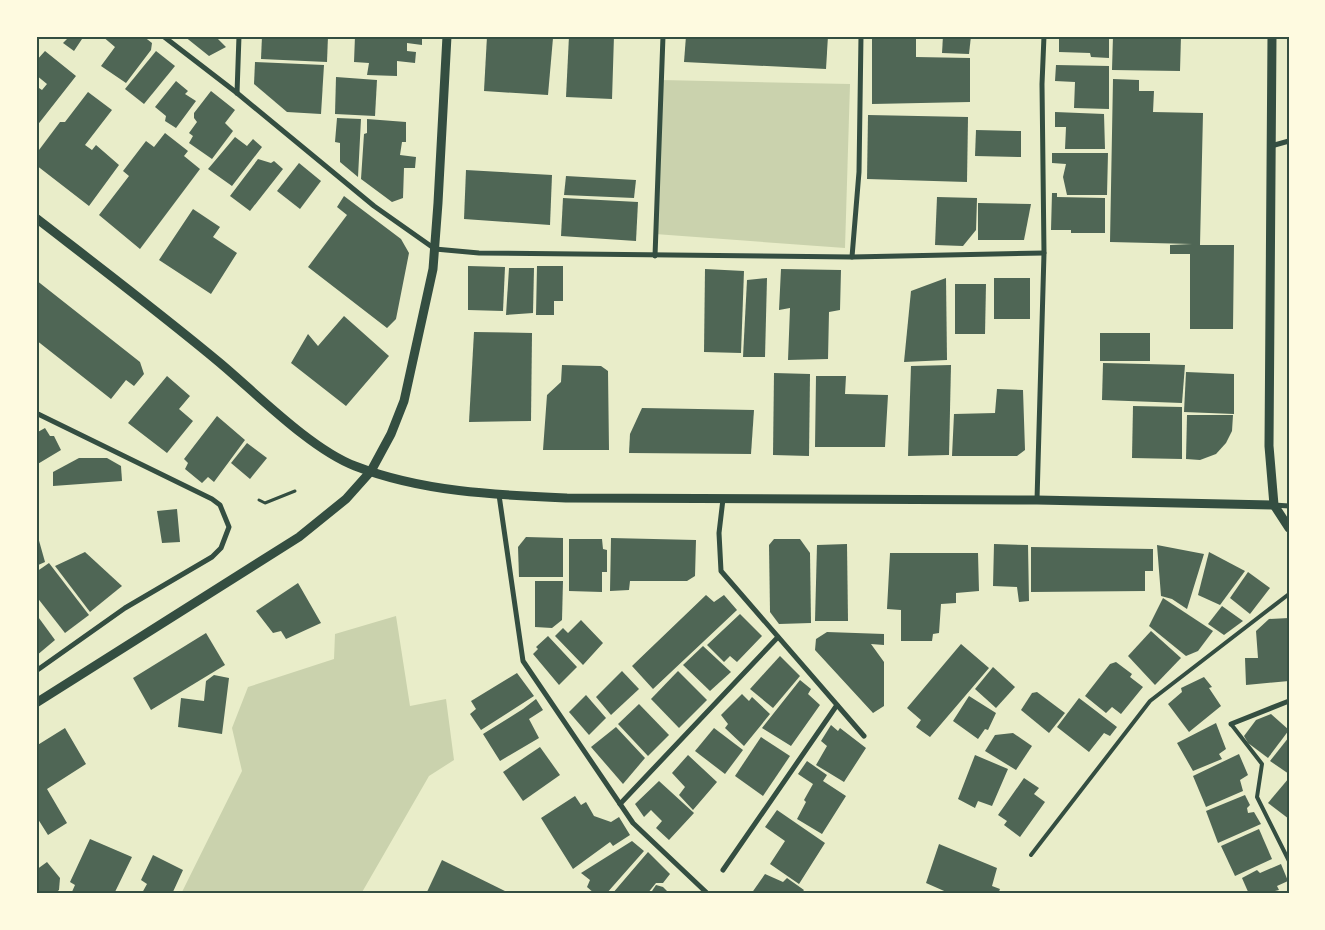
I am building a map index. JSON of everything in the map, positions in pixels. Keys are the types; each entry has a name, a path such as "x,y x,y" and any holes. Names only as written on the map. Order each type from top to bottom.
{"street":[{"path":"164,36 237,93 374,206 435,249 478,253 654,256 852,257 1044,253"},
{"path":"237,93 239,36"},
{"path":"36,703 299,537 346,499 371,471 391,434 404,401 435,249 447,36"},
{"path":"654,256 662,36"},
{"path":"852,257 859,172 861,36"},
{"path":"1037,500 1044,253 1042,84 1044,36"},
{"path":"1272,36 1269,446 1274,505 1289,528"},
{"path":"1270,146 1289,141"},
{"path":"36,218 175,326 325,450 354,466 443,488 499,495 567,498 1037,500 1289,506"},
{"path":"36,413 212,499 220,505 229,526 226,538 212,557 125,608 36,671"},
{"path":"499,495 523,661 633,823 708,894"},
{"path":"723,499 719,533 721,571 864,736"},
{"path":"620,804 778,637"},
{"path":"1231,724 1289,701"},
{"path":"723,870 837,706"}],"lane":[{"path":"1031,855 1150,701 1289,594"},
{"path":"1231,724 1262,764 1257,797 1289,861"}],"path":[{"path":"259,500 265,503 295,491"}],"green space":[{"path":"661,80 850,84 845,248 655,234"},
{"path":"396,616 410,706 446,699 454,760 429,776 361,894 181,894 242,771 232,728 248,687 334,659 335,634"}],"building":[{"path":"64,36 84,36 74,51 63,43 67,39"},
{"path":"102,36 132,36 135,39 143,36 152,43 151,50 126,83 101,66 115,47"},
{"path":"184,36 218,36 217,38 226,47 209,56"},
{"path":"262,36 328,36 327,62 261,59"},
{"path":"355,36 422,36 422,45 407,43 407,51 416,52 415,63 397,61 397,76 367,75 369,63 354,62"},
{"path":"487,36 553,38 548,95 484,91"},
{"path":"569,36 614,36 612,99 566,97"},
{"path":"686,36 828,36 826,69 684,62"},
{"path":"872,36 916,36 916,57 970,58 970,102 872,104"},
{"path":"943,36 971,36 969,54 942,53"},
{"path":"1059,36 1109,36 1109,58 1091,57 1090,53 1059,52"},
{"path":"1113,36 1181,36 1180,71 1112,70"},
{"path":"45,51 76,76 36,127 36,86 42,90 47,84 36,75 36,61"},
{"path":"156,51 175,66 144,104 125,89"},
{"path":"255,62 324,65 321,114 287,112 254,84"},
{"path":"1056,65 1109,66 1109,109 1074,108 1075,82 1055,81"},
{"path":"336,77 377,80 375,116 335,114"},
{"path":"1113,79 1139,80 1139,91 1154,91 1153,112 1203,113 1200,245 1234,245 1233,329 1190,329 1190,254 1170,254 1170,245 1192,244 1110,242"},
{"path":"176,81 188,91 185,94 196,101 176,128 165,121 166,116 155,107"},
{"path":"211,91 235,110 225,123 233,131 212,159 189,143 193,136 189,133 197,122 194,118 194,113"},
{"path":"88,92 112,110 85,145 92,150 96,145 119,165 89,206 36,165 36,154 60,122 65,122"},
{"path":"1055,112 1104,114 1105,149 1065,149 1066,127 1055,127"},
{"path":"868,115 968,117 967,182 867,179"},
{"path":"337,118 361,119 358,177 340,162 340,143 335,142"},
{"path":"367,119 406,122 406,142 402,142 400,155 416,157 415,168 404,168 403,198 392,202 361,179"},
{"path":"976,130 1021,131 1021,157 975,156"},
{"path":"165,133 188,151 184,156 200,169 140,249 99,215 129,176 123,171 146,141 154,147"},
{"path":"235,137 247,146 253,139 262,147 232,186 208,169"},
{"path":"1052,153 1108,153 1107,195 1067,195 1063,177 1066,164 1052,163"},
{"path":"258,159 271,163 274,161 283,169 250,211 230,196"},
{"path":"299,163 321,181 300,209 277,191"},
{"path":"466,170 552,175 550,225 464,219"},
{"path":"566,176 636,180 634,198 564,195"},
{"path":"1052,193 1057,193 1057,197 1105,198 1105,233 1071,233 1071,230 1051,230"},
{"path":"344,196 401,239 409,253 396,319 387,328 308,267 347,215 337,207"},
{"path":"937,197 977,198 976,230 963,246 935,245"},
{"path":"563,198 638,202 636,241 561,236"},
{"path":"978,203 1031,204 1024,240 978,240"},
{"path":"193,209 220,227 213,237 237,253 211,294 159,260"},
{"path":"468,266 505,267 503,311 468,310"},
{"path":"537,266 563,266 563,301 554,301 554,315 536,315"},
{"path":"509,268 534,268 533,313 506,315"},
{"path":"705,269 744,271 741,353 704,352"},
{"path":"781,269 841,270 840,310 829,312 828,359 788,360 790,308 779,310"},
{"path":"767,278 765,357 743,357 747,280"},
{"path":"946,278 947,360 904,362 911,291"},
{"path":"994,278 1030,278 1030,319 994,319"},
{"path":"36,280 140,362 144,374 134,386 126,380 111,399 36,340"},
{"path":"955,284 986,284 985,334 955,334"},
{"path":"344,316 389,356 346,406 291,363 308,334 318,346"},
{"path":"474,332 532,333 531,421 469,422"},
{"path":"1100,333 1150,333 1150,361 1100,361"},
{"path":"1103,363 1185,365 1182,403 1102,400"},
{"path":"562,365 601,366 608,371 609,450 543,450 547,395 561,382"},
{"path":"951,365 949,455 908,456 911,366"},
{"path":"1186,372 1234,374 1234,414 1184,412"},
{"path":"774,373 810,374 809,456 773,455"},
{"path":"167,376 190,396 179,409 193,421 167,453 128,423"},
{"path":"816,376 846,376 845,394 888,395 885,447 815,447"},
{"path":"997,389 1023,390 1025,450 1017,456 952,456 954,414 995,413"},
{"path":"1133,406 1182,407 1182,459 1132,458"},
{"path":"642,408 754,410 751,454 629,453 630,434"},
{"path":"1187,415 1233,415 1232,431 1226,443 1216,454 1200,460 1186,459"},
{"path":"217,416 245,440 214,482 208,477 202,483 185,469 188,463 184,459"},
{"path":"45,428 50,436 54,436 61,450 36,465 36,433"},
{"path":"247,443 267,458 250,479 231,463"},
{"path":"79,458 107,458 121,466 122,481 53,486 53,472"},
{"path":"177,509 180,542 162,543 157,511"},
{"path":"36,530 45,562 36,566"},
{"path":"526,537 563,538 563,577 519,577 518,547"},
{"path":"611,538 696,540 695,576 687,581 630,581 629,590 610,591"},
{"path":"569,539 602,539 603,549 607,550 607,572 602,572 602,592 569,591"},
{"path":"774,539 800,539 810,553 811,623 779,624 770,612 769,545"},
{"path":"847,544 848,621 815,621 817,545"},
{"path":"994,544 1028,545 1029,601 1019,602 1017,587 993,586"},
{"path":"1157,545 1204,554 1187,609 1172,599 1161,596"},
{"path":"1031,547 1153,549 1153,571 1145,571 1145,591 1031,592"},
{"path":"85,552 122,586 90,612 55,566"},
{"path":"1209,552 1245,571 1220,605 1198,595"},
{"path":"890,553 978,553 979,591 956,593 956,603 941,604 939,633 933,634 932,641 901,641 901,610 887,609"},
{"path":"49,563 89,615 65,633 36,596 36,572"},
{"path":"1248,572 1270,588 1250,614 1230,598"},
{"path":"535,581 563,581 562,620 552,628 535,627"},
{"path":"298,583 321,623 286,639 281,631 273,633 256,611"},
{"path":"706,595 714,602 724,595 737,610 653,689 632,666"},
{"path":"1163,598 1213,631 1198,651 1186,656 1149,626"},
{"path":"1222,606 1243,621 1224,635 1208,624"},
{"path":"36,614 55,640 36,656"},
{"path":"740,614 762,636 737,662 730,656 724,662 707,645"},
{"path":"1289,618 1289,681 1246,685 1245,658 1258,658 1256,631 1269,619"},
{"path":"581,620 603,643 583,665 555,636 563,628 568,633"},
{"path":"1151,631 1181,658 1155,685 1128,656"},
{"path":"827,632 884,634 884,645 871,644 884,662 884,706 873,713 815,650 816,639"},
{"path":"206,633 225,665 151,710 133,678"},
{"path":"548,636 577,667 559,685 533,654 538,649 536,647"},
{"path":"961,644 989,668 930,737 916,727 921,720 907,708"},
{"path":"703,646 731,672 710,691 683,665"},
{"path":"780,656 800,676 773,708 750,689"},
{"path":"1116,662 1132,674 1130,677 1143,687 1121,714 1112,707 1106,713 1085,696 1110,664"},
{"path":"993,667 1015,687 996,708 975,689"},
{"path":"622,671 639,689 611,715 596,697"},
{"path":"678,671 707,700 679,728 651,699"},
{"path":"517,673 534,696 481,730 470,714 476,709 471,701"},
{"path":"214,675 229,678 222,734 178,727 181,698 204,701 206,681"},
{"path":"1204,677 1212,687 1209,688 1221,706 1189,732 1168,704 1182,692 1181,688"},
{"path":"800,680 811,689 808,694 820,705 791,746 762,728"},
{"path":"1037,692 1065,713 1049,733 1021,710 1032,693"},
{"path":"742,694 749,701 752,697 770,714 744,746 725,728 728,724 721,715"},
{"path":"586,695 606,718 589,735 569,712"},
{"path":"969,696 996,713 988,730 985,729 978,739 953,721"},
{"path":"1079,698 1117,727 1110,736 1104,733 1089,752 1057,727"},
{"path":"536,699 543,710 529,719 539,738 500,761 483,734"},
{"path":"639,704 669,735 648,756 618,724"},
{"path":"1271,714 1289,730 1268,758 1248,743 1244,736 1256,720"},
{"path":"1216,723 1226,749 1219,754 1222,759 1193,771 1177,743"},
{"path":"831,725 838,731 840,728 866,748 844,782 816,765 827,746 821,741"},
{"path":"616,727 645,758 623,784 591,747"},
{"path":"65,728 86,764 47,789 67,823 48,835 36,816 36,746"},
{"path":"714,728 743,750 725,774 695,751"},
{"path":"1013,733 1032,746 1016,770 985,751 995,735"},
{"path":"761,737 790,756 763,796 735,776"},
{"path":"1289,737 1289,774 1270,761"},
{"path":"540,747 560,775 523,801 503,772"},
{"path":"1239,754 1248,775 1240,780 1243,791 1206,807 1193,776"},
{"path":"688,755 717,782 693,810 679,795 685,787 672,773"},
{"path":"975,755 1008,769 992,806 978,801 975,808 958,799"},
{"path":"807,761 827,775 823,781 846,796 822,834 797,819 806,802 804,800 813,784 798,774"},
{"path":"1024,778 1039,788 1034,794 1045,802 1020,837 1004,825 1007,821 998,815"},
{"path":"1289,778 1289,819 1268,803"},
{"path":"659,781 694,813 669,840 656,828 662,821 651,810 644,817 635,804"},
{"path":"1245,795 1250,805 1247,808 1248,813 1254,812 1261,824 1218,843 1206,811"},
{"path":"575,796 581,805 586,802 594,816 611,822 619,817 630,835 613,846 610,842 573,869 541,818"},
{"path":"777,810 825,843 799,884 770,864 785,841 765,827"},
{"path":"1259,829 1272,859 1235,876 1221,846"},
{"path":"90,839 132,857 114,894 71,894 75,885 70,882"},
{"path":"632,841 644,851 606,894 594,893 587,887 590,880 581,873"},
{"path":"939,844 997,868 992,886 1000,889 998,894 951,894 926,883"},
{"path":"648,852 670,874 663,883 656,883 647,894 612,894"},
{"path":"153,855 183,870 172,894 137,894 138,892 142,893 147,884 141,880"},
{"path":"442,860 511,894 426,894"},
{"path":"47,862 60,878 59,890 54,894 36,894 36,870"},
{"path":"1281,864 1288,881 1277,886 1279,890 1275,891 1276,894 1249,894 1242,878 1257,870 1260,873"},
{"path":"765,874 783,882 787,878 804,890 801,894 751,894"},
{"path":"656,885 663,887 670,894 650,894"}]}
